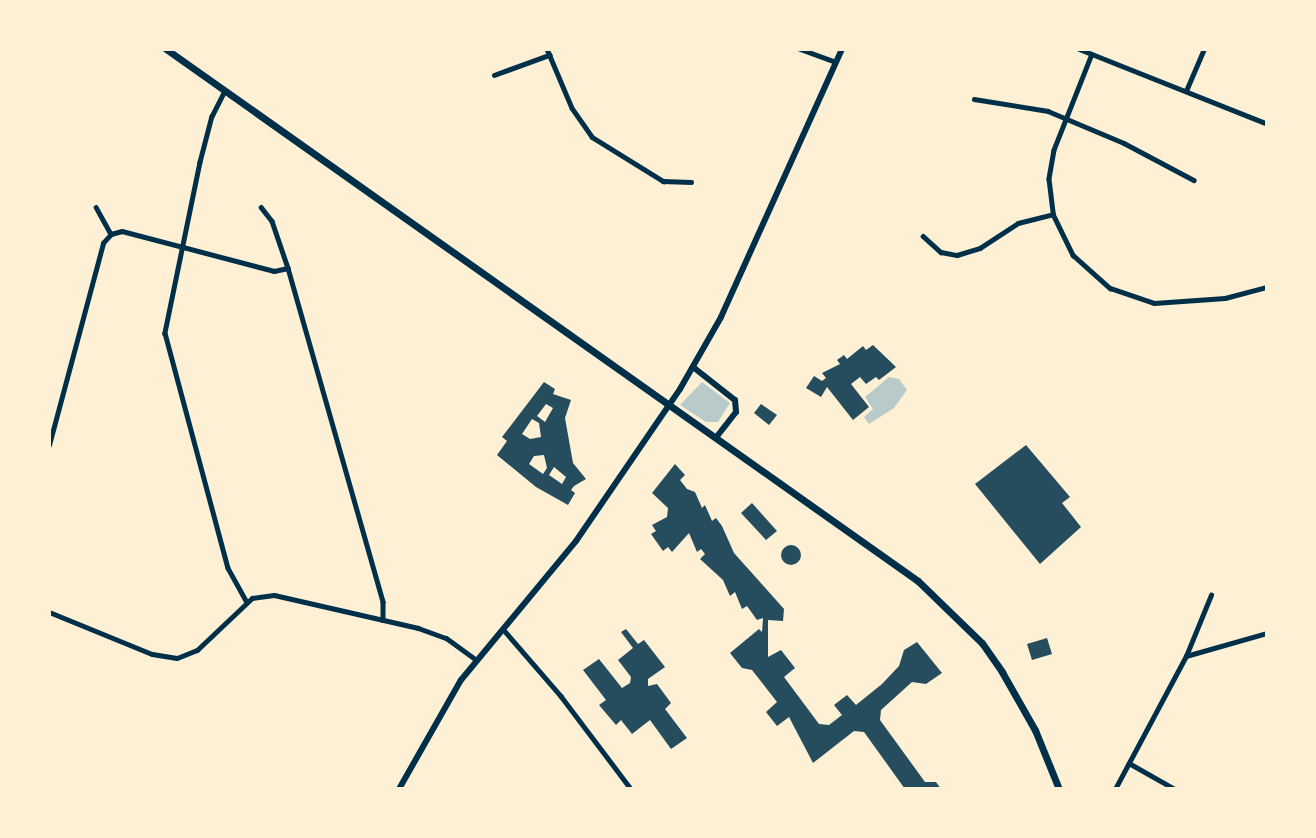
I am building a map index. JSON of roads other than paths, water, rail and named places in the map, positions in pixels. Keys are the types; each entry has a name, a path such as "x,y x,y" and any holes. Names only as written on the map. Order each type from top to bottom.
{"main road":[{"path":"166,49 716,438 942,602 982,643 1008,681 1035,730 1059,789"},
{"path":"399,789 442,708 475,660 576,541 680,389 721,317 842,49"},
{"path":"693,367 735,400 736,412 716,438"}],"street":[{"path":"800,49 835,62"},
{"path":"1079,49 1267,124"},
{"path":"1186,91 1204,49"},
{"path":"494,75 548,52 572,108 604,148 663,181 691,182"},
{"path":"1092,54 1051,164 1053,214 1064,241 1083,268 1110,288 1137,300 1177,304 1267,287"},
{"path":"225,90 212,116 180,246 165,333 228,568 247,602"},
{"path":"974,99 1024,104 1066,118 1194,180"},
{"path":"96,207 111,234"},
{"path":"261,207 272,222 288,268 383,602 383,620"},
{"path":"923,236 933,248 957,255 980,248 1018,223 1053,214"},
{"path":"49,445 103,243 111,234 122,231 274,271 288,268"},
{"path":"49,612 152,654 177,658 197,650 247,602 274,595 383,620 446,638 475,660"},
{"path":"1115,789 1186,656 1211,595"},
{"path":"503,629 561,696 631,789"},
{"path":"1186,656 1267,633"},
{"path":"1129,763 1175,789"}]}
